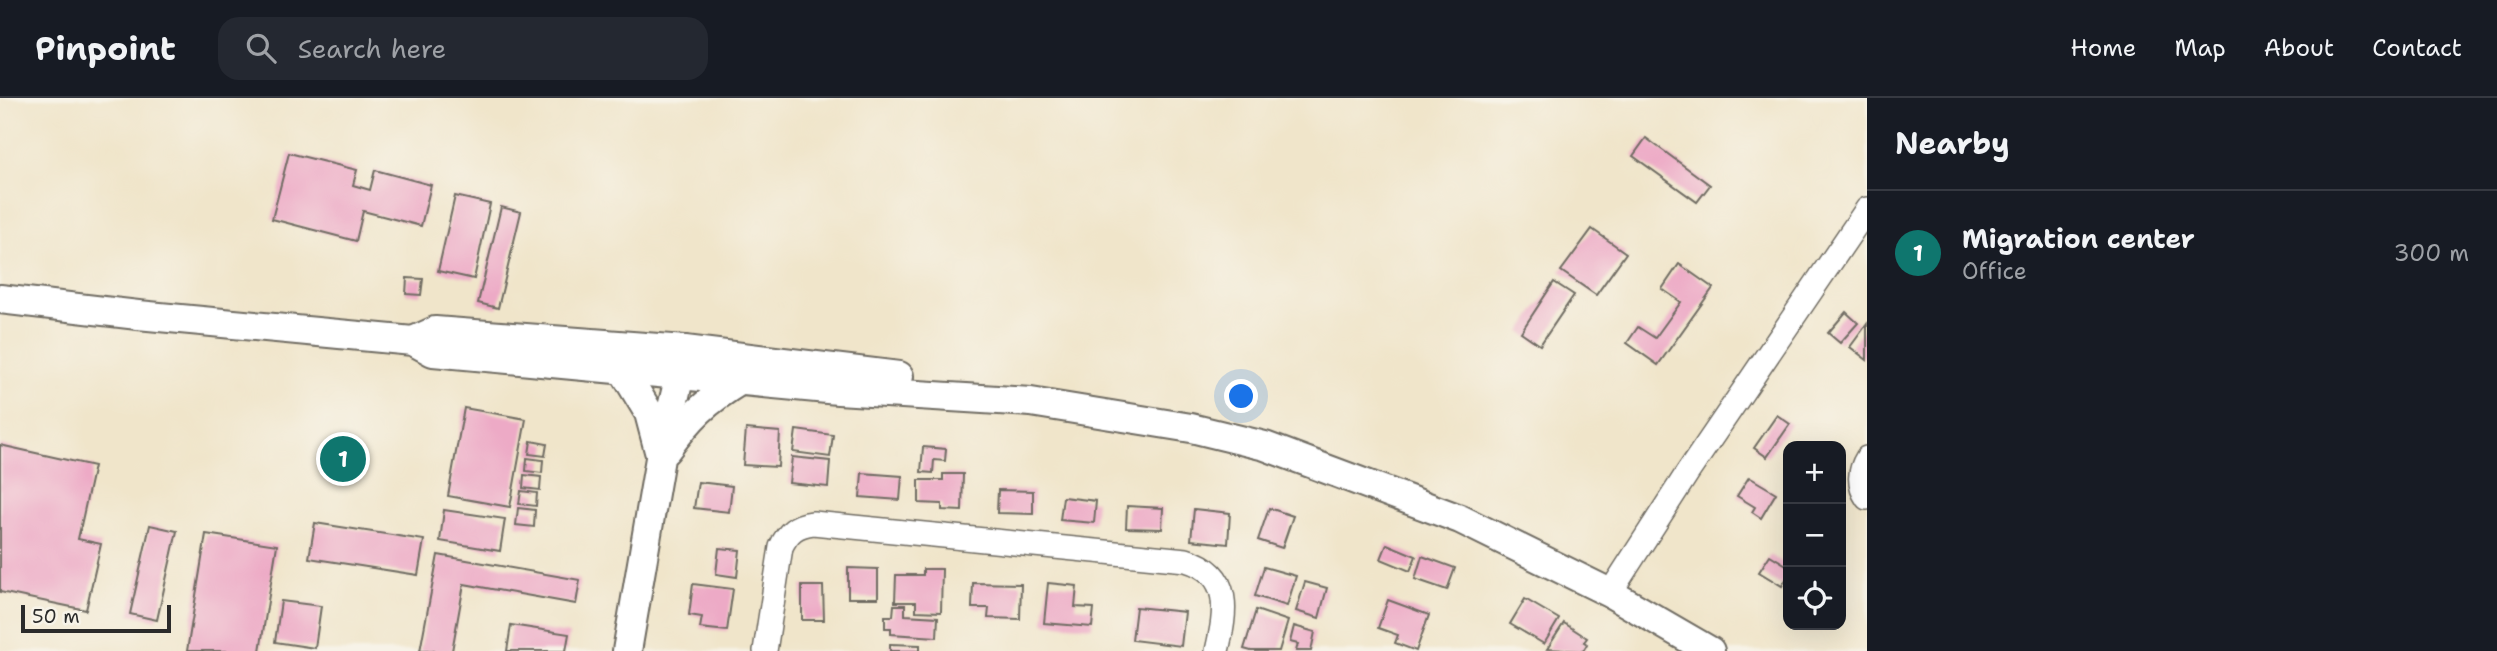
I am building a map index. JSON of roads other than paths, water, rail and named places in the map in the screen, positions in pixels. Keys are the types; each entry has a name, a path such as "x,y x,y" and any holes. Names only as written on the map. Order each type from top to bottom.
{"street":[{"path":"1610,593 1688,472 1867,209"},
{"path":"0,299 413,341 433,352 622,370 682,363 741,380 838,390 1031,402 1191,428 1265,446 1460,519 1610,593 1710,651"},
{"path":"413,341 435,331 682,363 996,387 1031,402"},
{"path":"627,651 660,458 682,363"},
{"path":"622,370 649,413 660,458"},
{"path":"660,458 695,412 741,380"},
{"path":"1867,457 1860,481 1867,498"},
{"path":"765,651 780,547 794,528 813,523 1186,560 1209,571 1219,584 1224,602 1224,619 1217,651"}],"place":[{"name":"Migration center","path":"343,459"}]}
